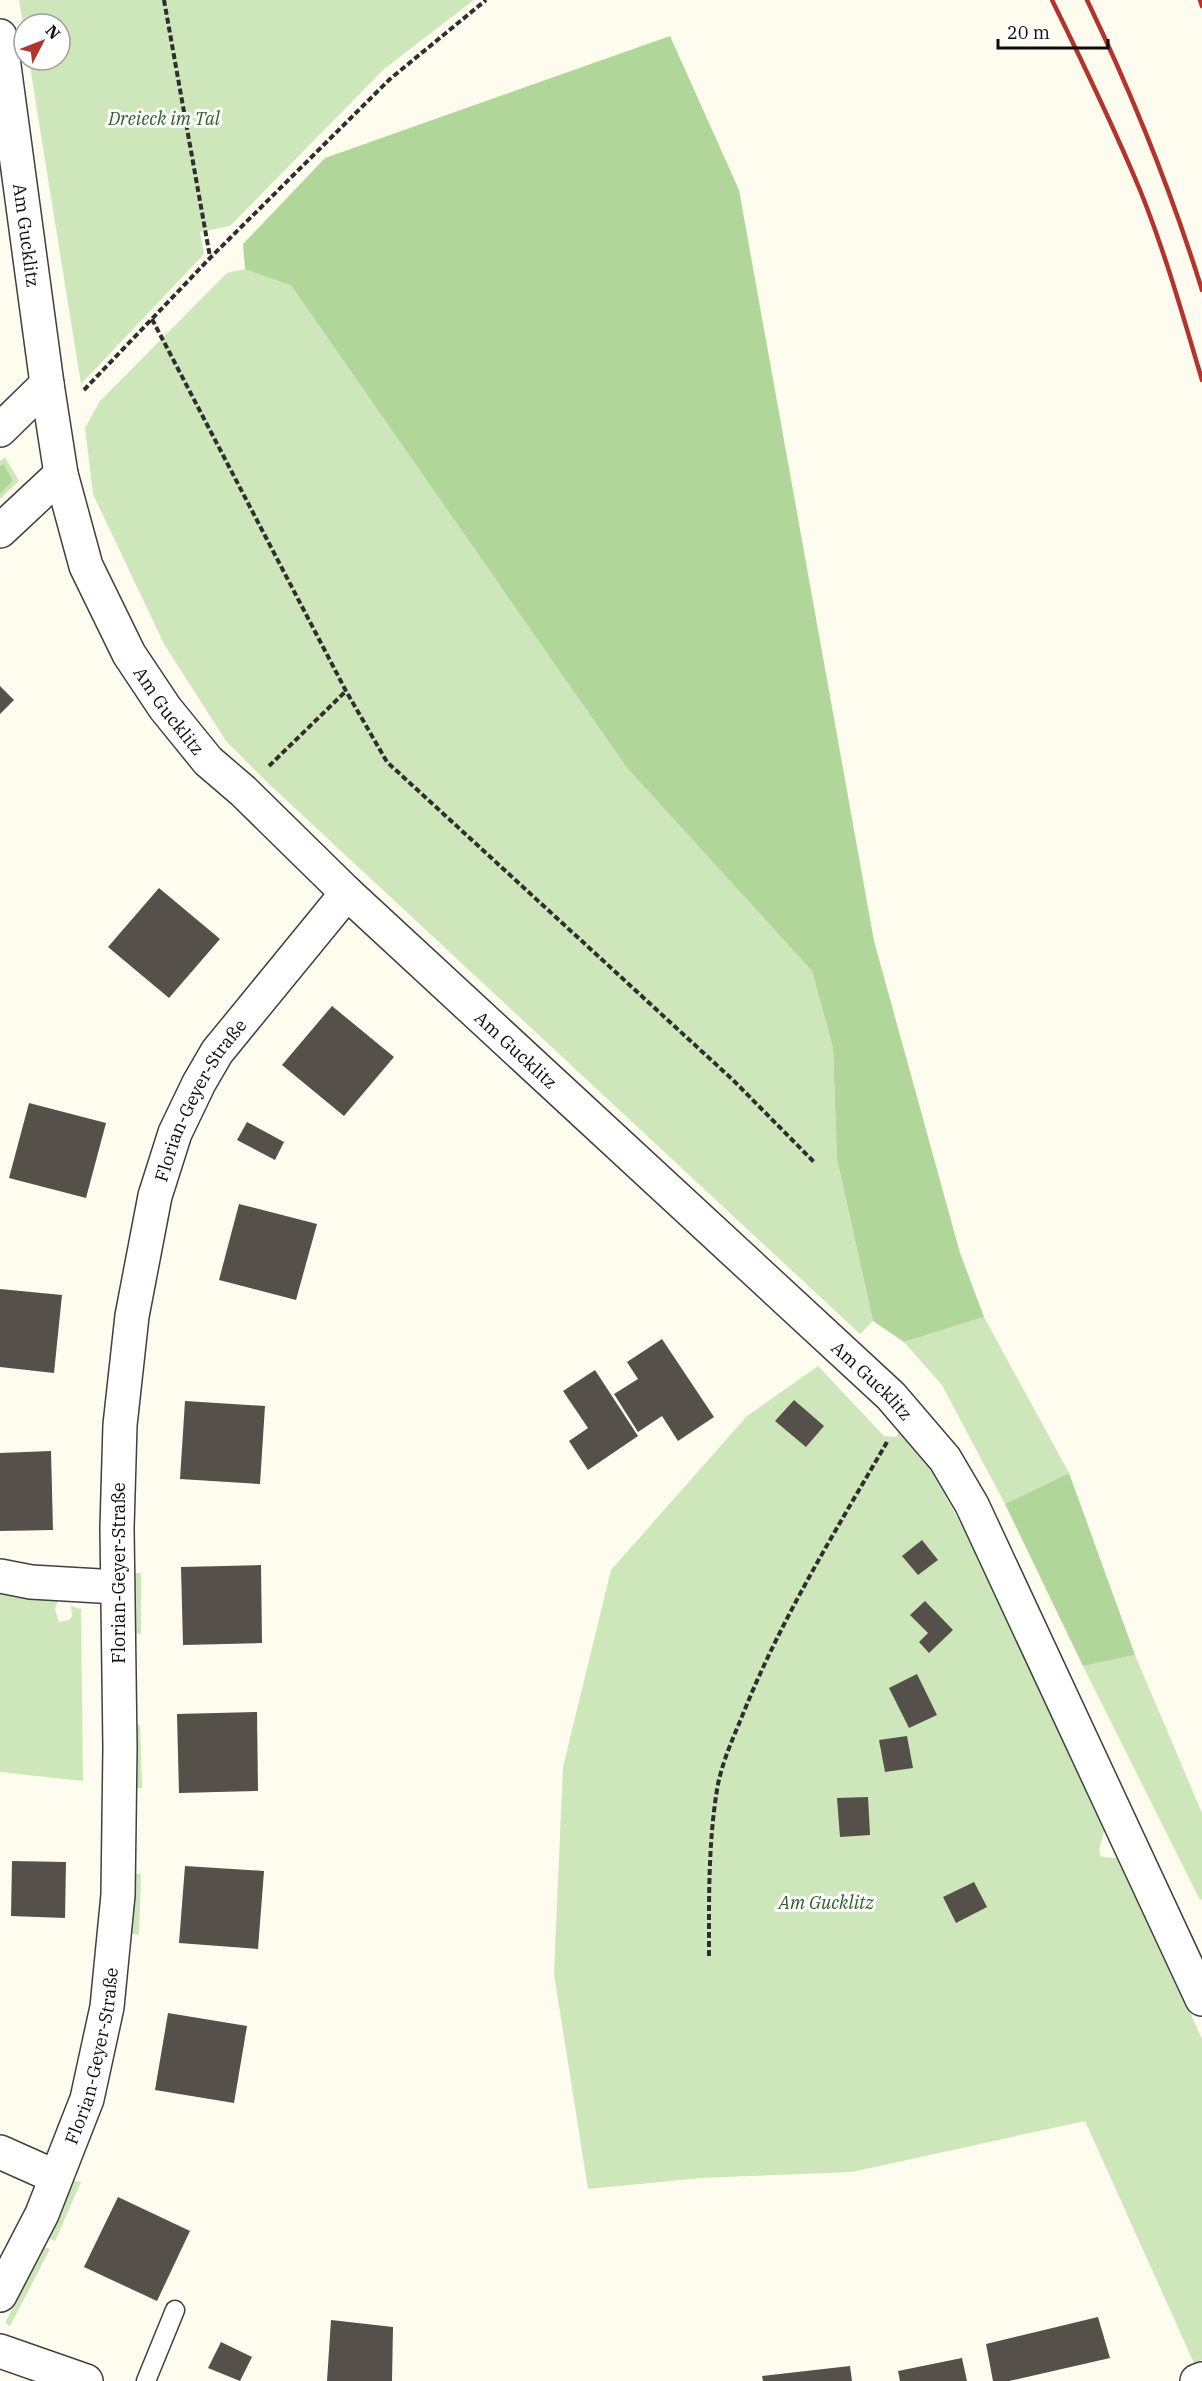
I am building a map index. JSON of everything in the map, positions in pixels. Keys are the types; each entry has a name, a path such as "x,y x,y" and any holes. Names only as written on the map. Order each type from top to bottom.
{"street":[{"name":"Am Gucklitz","path":"0,36 61,474 86,566 129,654 186,735 208,761 243,791 347,893 803,1312 905,1411 945,1459 972,1506 1202,1999"},
{"path":"0,430 49,398"},
{"path":"0,531 61,474"},
{"name":"Florian-Geyer-Straße","path":"0,2295 42,2214 87,2099 100,2044 111,1970 118,1895 120,1759 118,1478 124,1375 141,1266 155,1196 186,1107 217,1052 347,893"},
{"path":"0,1576 31,1582 117,1587"},
{"path":"0,2152 56,2177"},
{"path":"0,2351 86,2381"},
{"path":"1197,2381 1202,2379"}],"lane":[{"path":"146,2381 175,2310"}],"path":[{"path":"164,0 210,258"},
{"path":"49,398 83,391 210,258 390,79 486,0"},
{"path":"152,319 346,691 387,762 733,1080 815,1163"},
{"path":"243,791 346,691"},
{"path":"709,1956 710,1859 718,1783 728,1751 752,1688 778,1637 830,1540 905,1411"}],"green space":[{"name":"Dreieck im Tal","path":"19,0 474,0 384,69 230,226 200,232 204,254 81,384 31,72 72,72 72,12 21,12"},
{"path":"670,36 739,190 874,941 960,1253 984,1317 904,1342 873,1321 837,1159 833,1048 812,971 627,768 291,285 245,269 243,244 325,158"},
{"path":"245,269 291,284 627,768 812,971 833,1048 837,1159 873,1321 860,1334 269,784 226,741 164,644 93,494 85,428 100,401 227,273"},
{"path":"5,457 19,481 0,499 0,494 13,481 2,463 0,466 0,461"},
{"path":"3,463 13,481 0,494 0,466"},
{"path":"984,1317 1069,1473 1005,1504 942,1385 904,1342"},
{"name":"Am Gucklitz","path":"818,1366 884,1436 896,1437 901,1430 927,1462 964,1530 1105,1828 1099,1850 1101,1857 1120,1858 1202,2039 1202,2360 1194,2363 1085,2121 852,2172 701,2178 588,2189 554,1974 563,1767 611,1570 747,1416"},
{"path":"1069,1473 1135,1655 1083,1666 1005,1504"},
{"path":"134,1573 141,1573 141,1634 132,1633"},
{"path":"0,1591 58,1601 55,1609 59,1622 69,1620 72,1616 71,1606 81,1609 83,1781 0,1772"},
{"path":"1135,1655 1202,1813 1202,1899 1200,1900 1083,1666"},
{"path":"133,1725 140,1725 142,1788 134,1788"},
{"path":"132,1874 141,1874 139,1935 129,1933"},
{"path":"72,2180 81,2182 55,2241 47,2238"},
{"path":"44,2247 50,2249 10,2326 5,2323"}],"building":[{"path":"0,686 14,700 0,714"},
{"path":"159,888 220,939 169,998 108,947"},
{"path":"332,1006 394,1057 344,1116 282,1065"},
{"path":"29,1103 106,1123 86,1198 9,1178"},
{"path":"247,1122 284,1142 275,1160 237,1140"},
{"path":"239,1204 317,1224 296,1300 219,1280"},
{"path":"0,1289 62,1295 54,1373 0,1367"},
{"path":"662,1339 714,1417 678,1441 662,1416 638,1432 614,1394 638,1379 627,1362"},
{"path":"595,1370 638,1436 588,1470 569,1441 588,1428 563,1391"},
{"path":"794,1400 824,1426 806,1447 775,1421"},
{"path":"185,1401 265,1406 260,1484 180,1479"},
{"path":"51,1451 53,1530 0,1531 0,1453"},
{"path":"922,1540 938,1560 918,1575 902,1556"},
{"path":"261,1565 262,1643 183,1645 181,1567"},
{"path":"925,1601 953,1630 929,1653 919,1642 928,1633 910,1615"},
{"path":"917,1674 937,1715 909,1728 889,1688"},
{"path":"257,1712 258,1791 179,1793 177,1714"},
{"path":"907,1736 913,1768 885,1772 879,1740"},
{"path":"868,1797 870,1835 840,1837 837,1798"},
{"path":"12,1861 66,1862 65,1918 11,1916"},
{"path":"185,1866 264,1871 258,1949 179,1943"},
{"path":"974,1882 987,1907 956,1923 943,1897"},
{"path":"168,2013 247,2026 234,2103 155,2090"},
{"path":"118,2197 190,2231 157,2301 84,2267"},
{"path":"1098,2317 1110,2358 1009,2381 993,2381 986,2344"},
{"path":"331,2320 393,2327 392,2381 327,2381"},
{"path":"221,2342 252,2357 240,2381 208,2368"},
{"path":"962,2358 967,2381 900,2381 898,2371"},
{"path":"850,2366 852,2381 763,2381 762,2376"}],"railway":[{"path":"1052,0 1098,94 1140,190 1166,260 1202,380"},
{"path":"1087,0 1150,143 1202,290"},
{"path":"1200,0 1202,6"}]}
